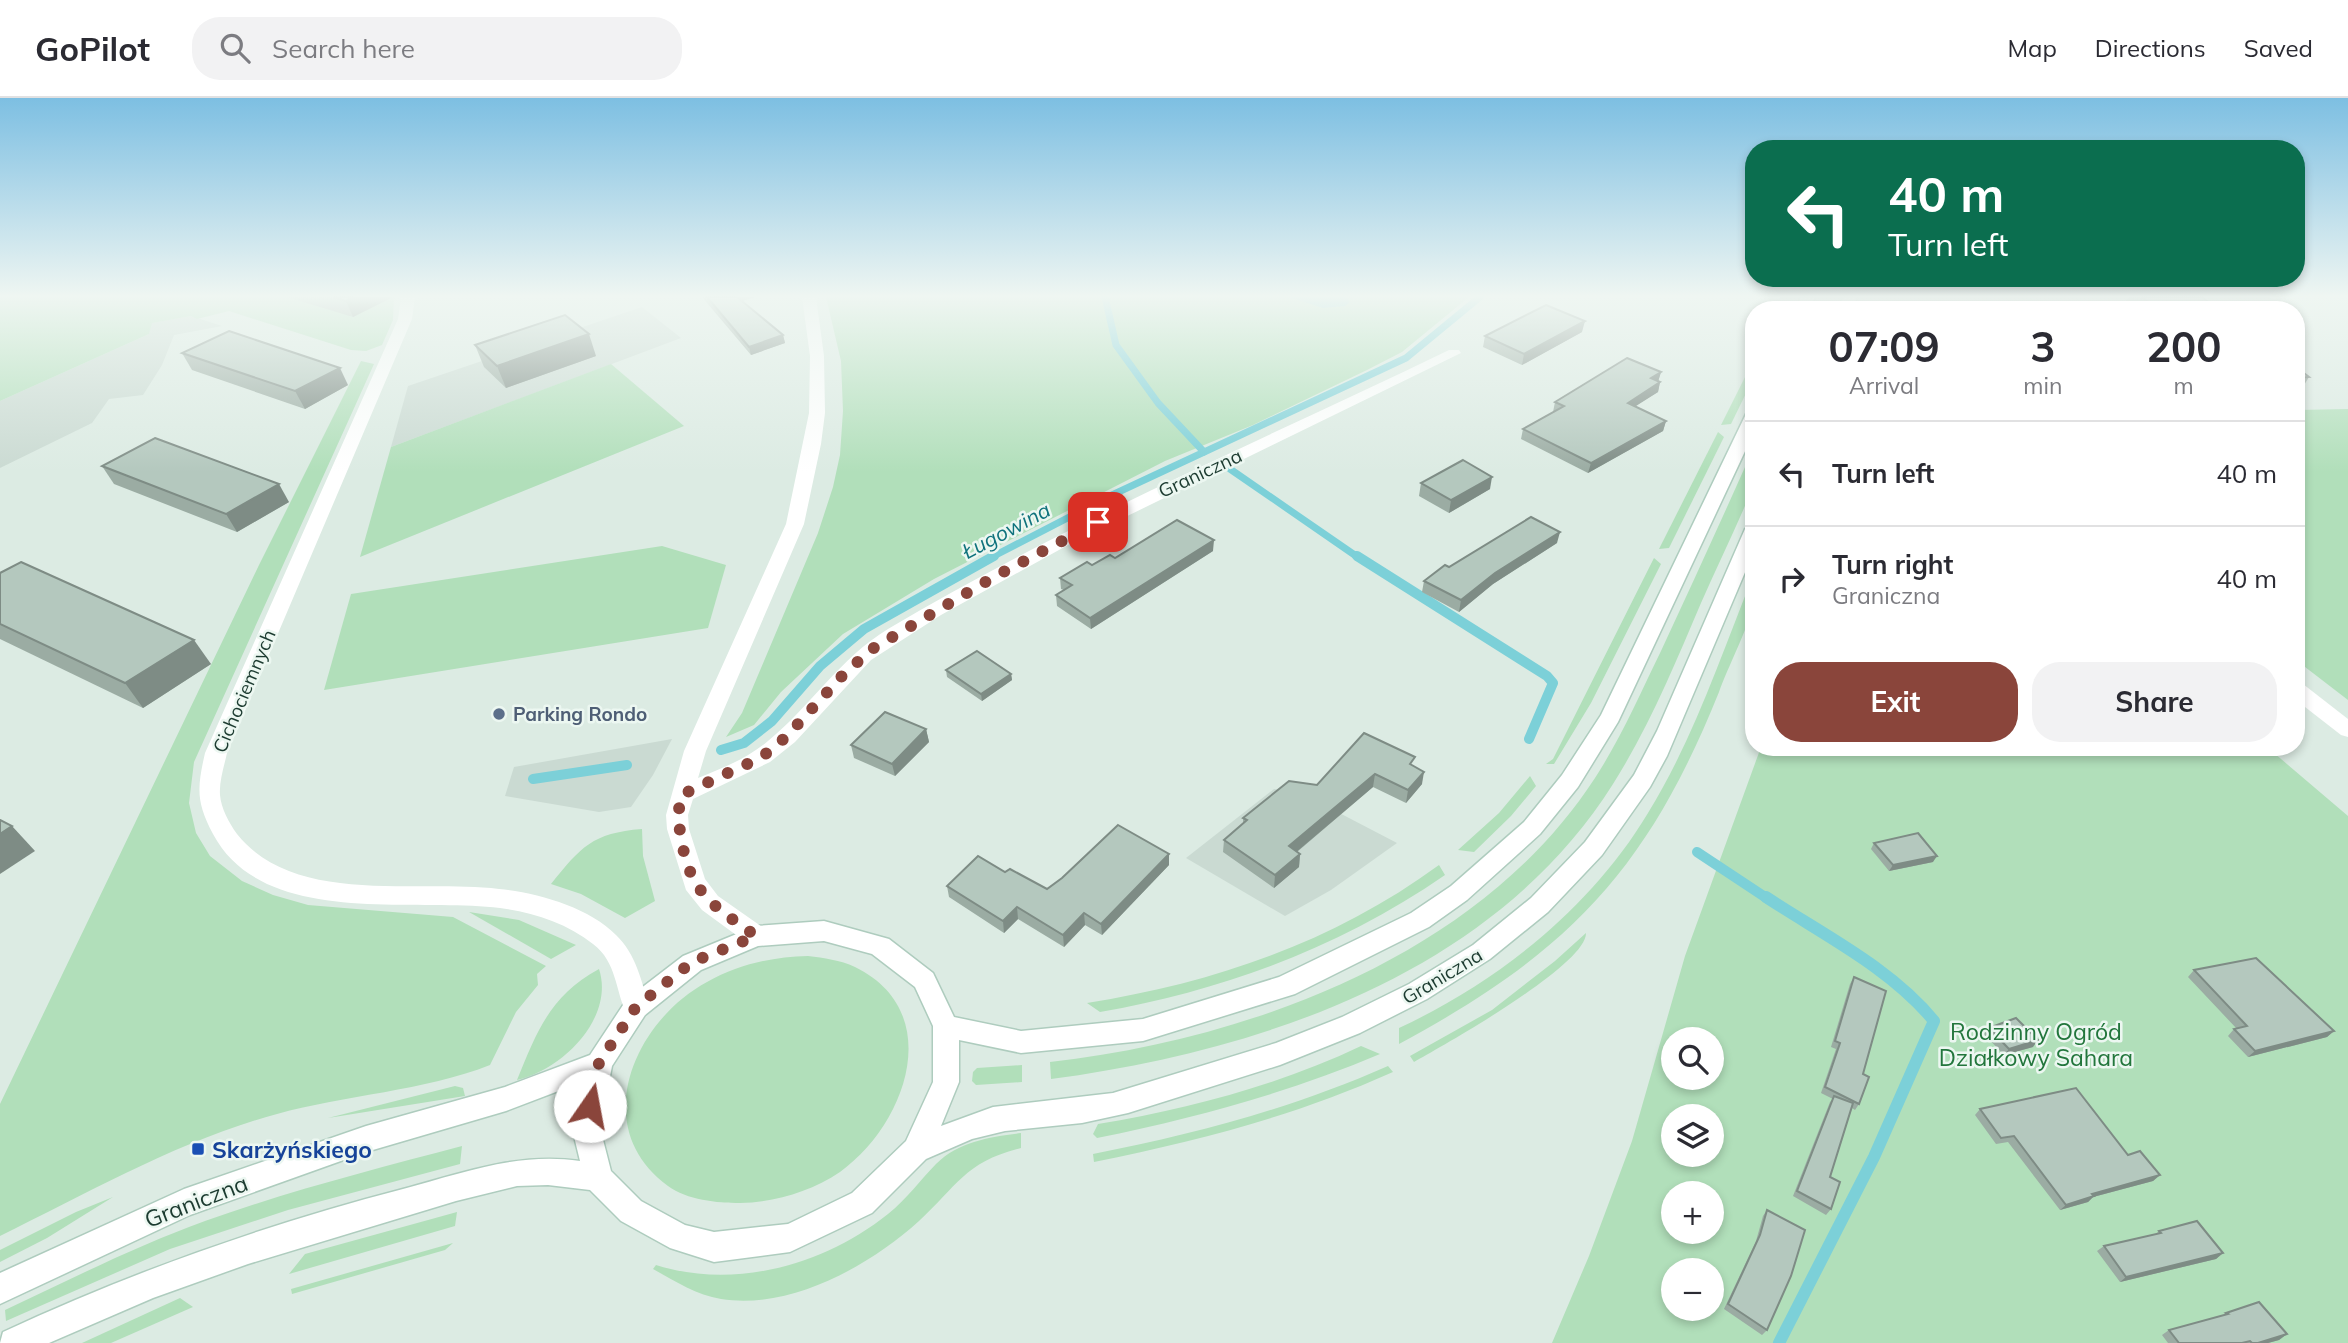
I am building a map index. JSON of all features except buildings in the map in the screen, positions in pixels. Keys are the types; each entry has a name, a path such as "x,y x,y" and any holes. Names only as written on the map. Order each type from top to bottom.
{"main road":[{"name":"Cichociemnych","path":"390,355 216,752 211,771 211,804 220,827 234,848 260,870 283,880 338,892 498,898 525,903 564,916 602,938 616,952 626,968 636,1007"},
{"path":"756,936 710,903 694,883 678,829 681,795 695,751 795,524 813,444 817,413 817,355"},
{"name":"Graniczna","path":"681,795 762,757 786,737 842,676 872,649 994,577 1194,474 1352,403 1450,355"},
{"path":"946,1026 1021,1042 1143,1030 1259,996 1297,981 1420,920 1459,893 1532,828 1570,781 1611,717 1745,433"},
{"name":"Graniczna","path":"916,1150 961,1130 1003,1118 1050,1115 1124,1102 1317,1042 1452,974 1496,943 1539,908 1576,870 1643,779 1664,741 1745,550"},
{"path":"2305,696 2348,730"},
{"path":"824,931 880,946 924,980 946,1026 946,1082 916,1150 862,1203 790,1238 714,1247 680,1238 631,1211 598,1178 586,1128 599,1063 636,1007 692,962 756,936 824,931"},
{"name":"Graniczna","path":"0,1290 70,1254 184,1203 366,1139 506,1099 599,1063"},
{"path":"14,1343 136,1287 214,1259 361,1214 517,1172 561,1171 598,1178"}],"shaded area":[{"path":"102,355 166,355 143,395 109,399 92,423 0,468 0,401"},
{"path":"500,355 636,355 391,447 408,386"},
{"path":"672,739 653,775 631,807 599,812 505,796 514,767"},
{"path":"1274,789 1301,793 1397,843 1331,890 1285,916 1186,858"}],"green space":[{"path":"0,355 102,355 0,401"},
{"path":"840,355 1396,355 1253,425 1165,461 934,579 843,634 781,692 754,725 726,737 742,713 818,533 833,487 840,455 843,411"},
{"path":"361,361 374,364 194,762 189,803 196,833 210,856 242,881 273,895 308,905 453,917 546,966 537,974 538,985 516,1012 490,1065 438,1081 303,1108 241,1125 170,1152 0,1236 0,1104 259,565"},
{"path":"611,364 684,426 360,557 391,447"},
{"path":"1745,377 1745,395 1731,424 1721,425"},
{"path":"2348,409 2348,700 2305,667 2305,410"},
{"path":"1718,432 1724,437 1669,548 1659,549"},
{"path":"1745,467 1745,505 1638,740 1613,784 1563,850 1505,906 1439,953 1366,992 1290,1023 1211,1048 1131,1066 1051,1079 1050,1062 1126,1050 1204,1033 1280,1009 1355,978 1425,940 1490,894 1547,840 1595,778 1630,716"},
{"path":"662,546 726,565 708,628 324,690 351,594"},
{"path":"1654,558 1661,564 1591,703 1554,764 1546,764 1553,759"},
{"path":"1745,596 1745,629 1692,755 1662,810 1631,858 1595,901 1556,940 1510,976 1399,1044 1399,1028 1472,988 1506,965 1570,911 1599,880 1648,813 1679,756"},
{"name":"Rodzinny Ogród Działkowy Sahara","path":"1758,756 2278,756 2348,816 2348,1343 1552,1343 1589,1256 1632,1141 1661,1040 1661,1090 1724,1090 1724,1027 1665,1027 1685,956"},
{"path":"1530,776 1536,786 1511,816 1474,852 1458,850 1499,813"},
{"path":"642,829 643,856 655,901 625,918 581,894 551,884 589,844 611,834"},
{"path":"1439,865 1445,875 1405,901 1365,924 1280,962 1237,978 1146,1003 1100,1012 1087,1003 1181,984 1271,955 1358,916"},
{"path":"469,912 519,920 576,945 551,959"},
{"path":"1586,933 1580,947 1540,983 1482,1022 1414,1062 1410,1056 1492,1010"},
{"path":"808,956 855,967 883,987 901,1011 908,1039 907,1069 898,1098 883,1126 863,1152 840,1172 792,1195 766,1201 731,1203 702,1200 676,1191 644,1162 630,1135 626,1107 630,1077 641,1049 658,1023 681,1000 707,982 731,970 756,963"},
{"path":"599,969 602,987 599,1006 581,1039 551,1065 517,1080 547,1016 568,991"},
{"path":"1361,1046 1380,1054 1311,1081 1241,1103 1097,1138 1093,1134 1098,1124 1233,1094 1298,1073"},
{"path":"1022,1065 1022,1082 976,1085 972,1081 973,1072 977,1068"},
{"path":"1388,1066 1393,1072 1356,1088 1246,1126 1094,1162 1093,1154 1169,1138 1280,1107"},
{"path":"455,1086 463,1088 465,1096 328,1118"},
{"path":"1021,1133 1021,1148 987,1160 974,1168 919,1221 877,1254 828,1281 801,1291 748,1301 721,1299 694,1291 653,1269 656,1265 717,1275 778,1268 807,1259 863,1232 888,1214 936,1164 955,1150 987,1139"},
{"path":"462,1146 460,1164 288,1210 170,1249 6,1321 5,1310 179,1231 300,1190"},
{"path":"113,1197 47,1238 0,1262 0,1250 76,1212"},
{"path":"457,1212 455,1226 289,1274 305,1254"},
{"path":"453,1243 445,1250 292,1294 291,1289"},
{"path":"180,1298 193,1307 111,1343 82,1343"}],"waterway":[{"path":"1123,355 1158,403 1204,452"},
{"name":"Ługowina","path":"990,558 1112,495 1410,355"},
{"path":"1230,469 1359,558"},
{"name":"Ługowina","path":"721,750 744,743 772,721 820,666 864,629 994,556"},
{"path":"1357,556 1547,676 1553,683 1529,739"},
{"path":"533,779 627,765"},
{"path":"1697,852 1768,899"},
{"path":"1766,897 1877,968 1917,1002 1934,1021 1874,1157 1779,1343"}],"place":[{"name":"Parking Rondo","path":"499,714"},
{"name":"Skarżyńskiego","path":"198,1149"}],"route":[{"path":"590,1106 599,1063 636,1007 692,962 756,936 710,903 694,883 678,829 677,815 681,795 762,757 786,737 842,676 872,649 994,577 1098,522"}]}
